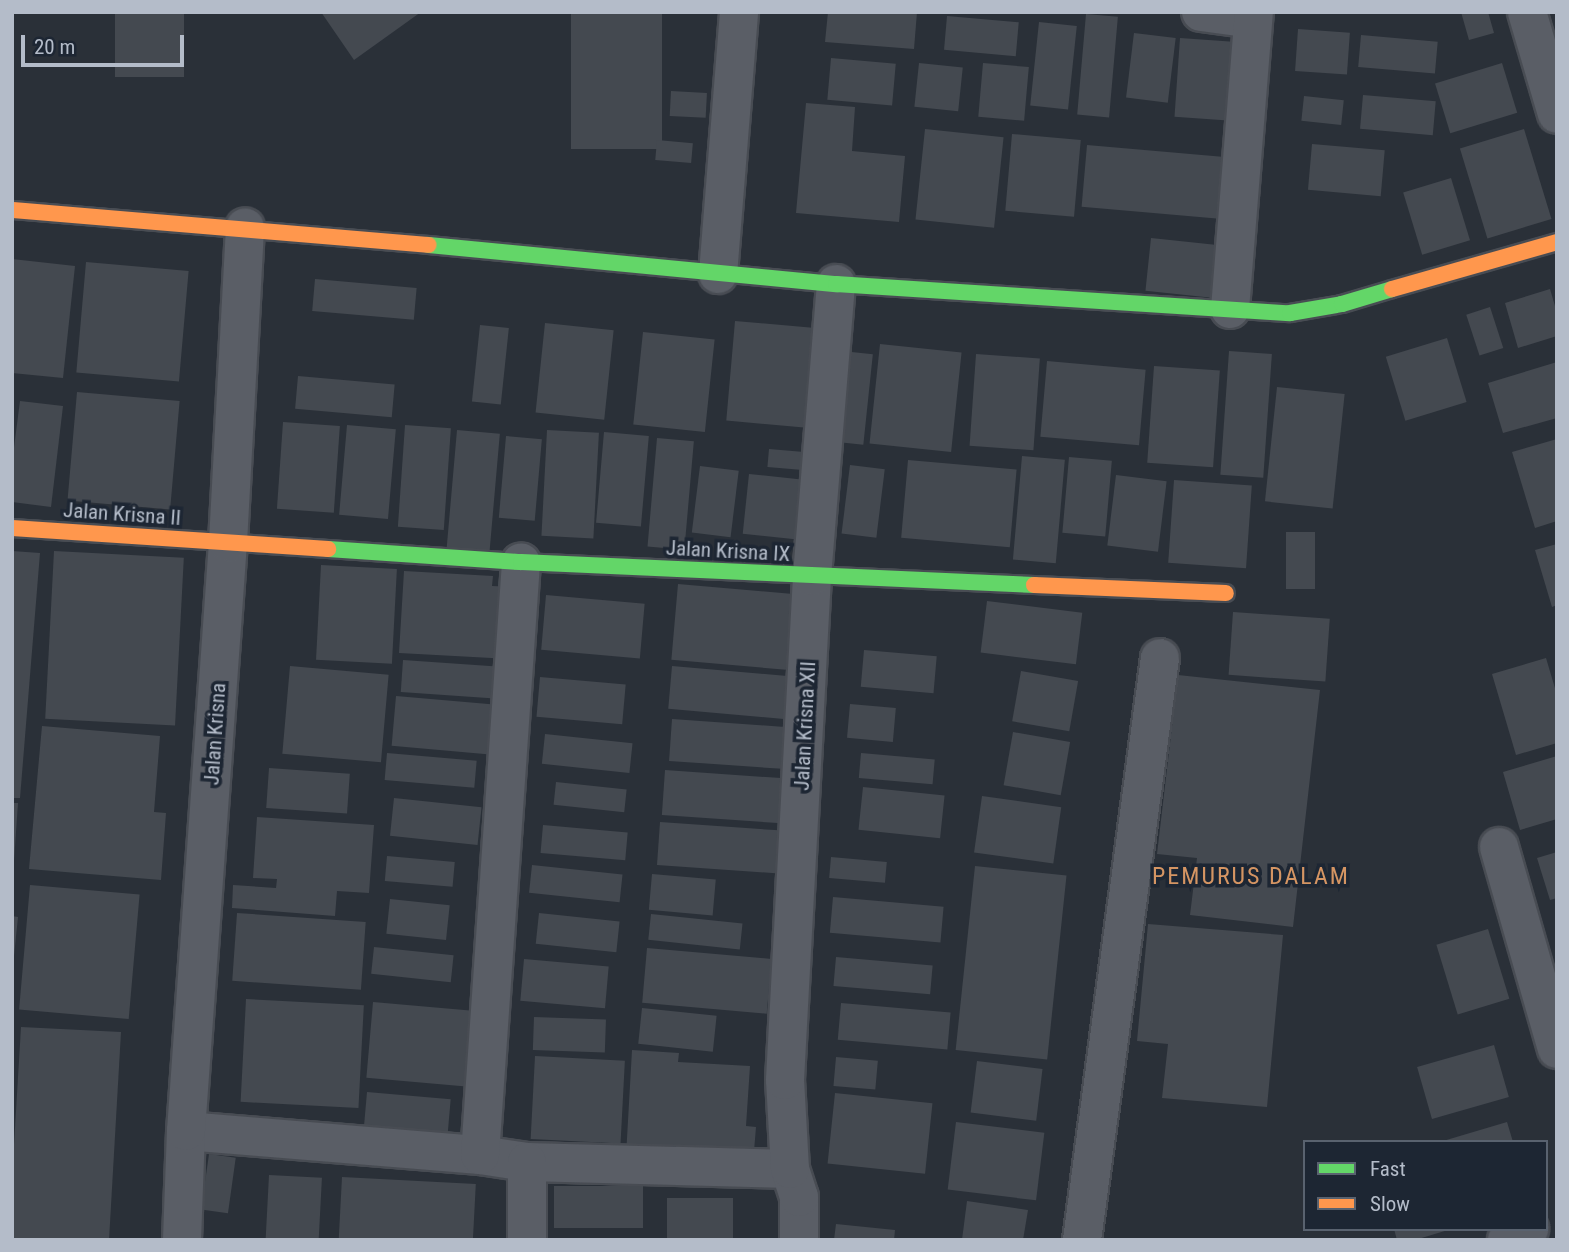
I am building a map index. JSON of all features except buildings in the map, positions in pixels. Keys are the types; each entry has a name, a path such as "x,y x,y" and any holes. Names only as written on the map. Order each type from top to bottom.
{"street":[{"path":"718,274 739,12"},
{"path":"1201,12 1253,16 1230,309"},
{"path":"1527,12 1557,114"},
{"path":"12,210 245,227 836,285 1290,313 1342,304 1557,242"},
{"name":"Jalan Krisna","path":"183,1240 186,1131 228,542 245,227"},
{"name":"Jalan Krisna XII","path":"799,1240 799,1197 790,1169 785,1080 812,576 836,285"},
{"name":"Jalan Krisna II","path":"12,528 228,542"},
{"name":"Jalan Krisna IX","path":"228,542 521,562 1226,593"},
{"path":"480,1155 521,562"},
{"path":"1082,1240 1160,658"},
{"path":"1499,847 1557,1049"},
{"path":"186,1131 480,1155 527,1162 790,1169"},
{"path":"527,1162 527,1240"},
{"path":"1507,1240 1525,1231"}],"traffic: fast":[{"path":"429,245 836,284 1290,313 1342,304 1392,289"},
{"path":"328,549 521,562 1034,585"}],"traffic: slow":[{"path":"12,210 429,245"},
{"path":"1392,289 1557,242"},
{"path":"12,528 328,549"},
{"path":"1034,585 1226,593"}],"district":[{"name":"PEMURUS DALAM","path":"1251,877"}]}
